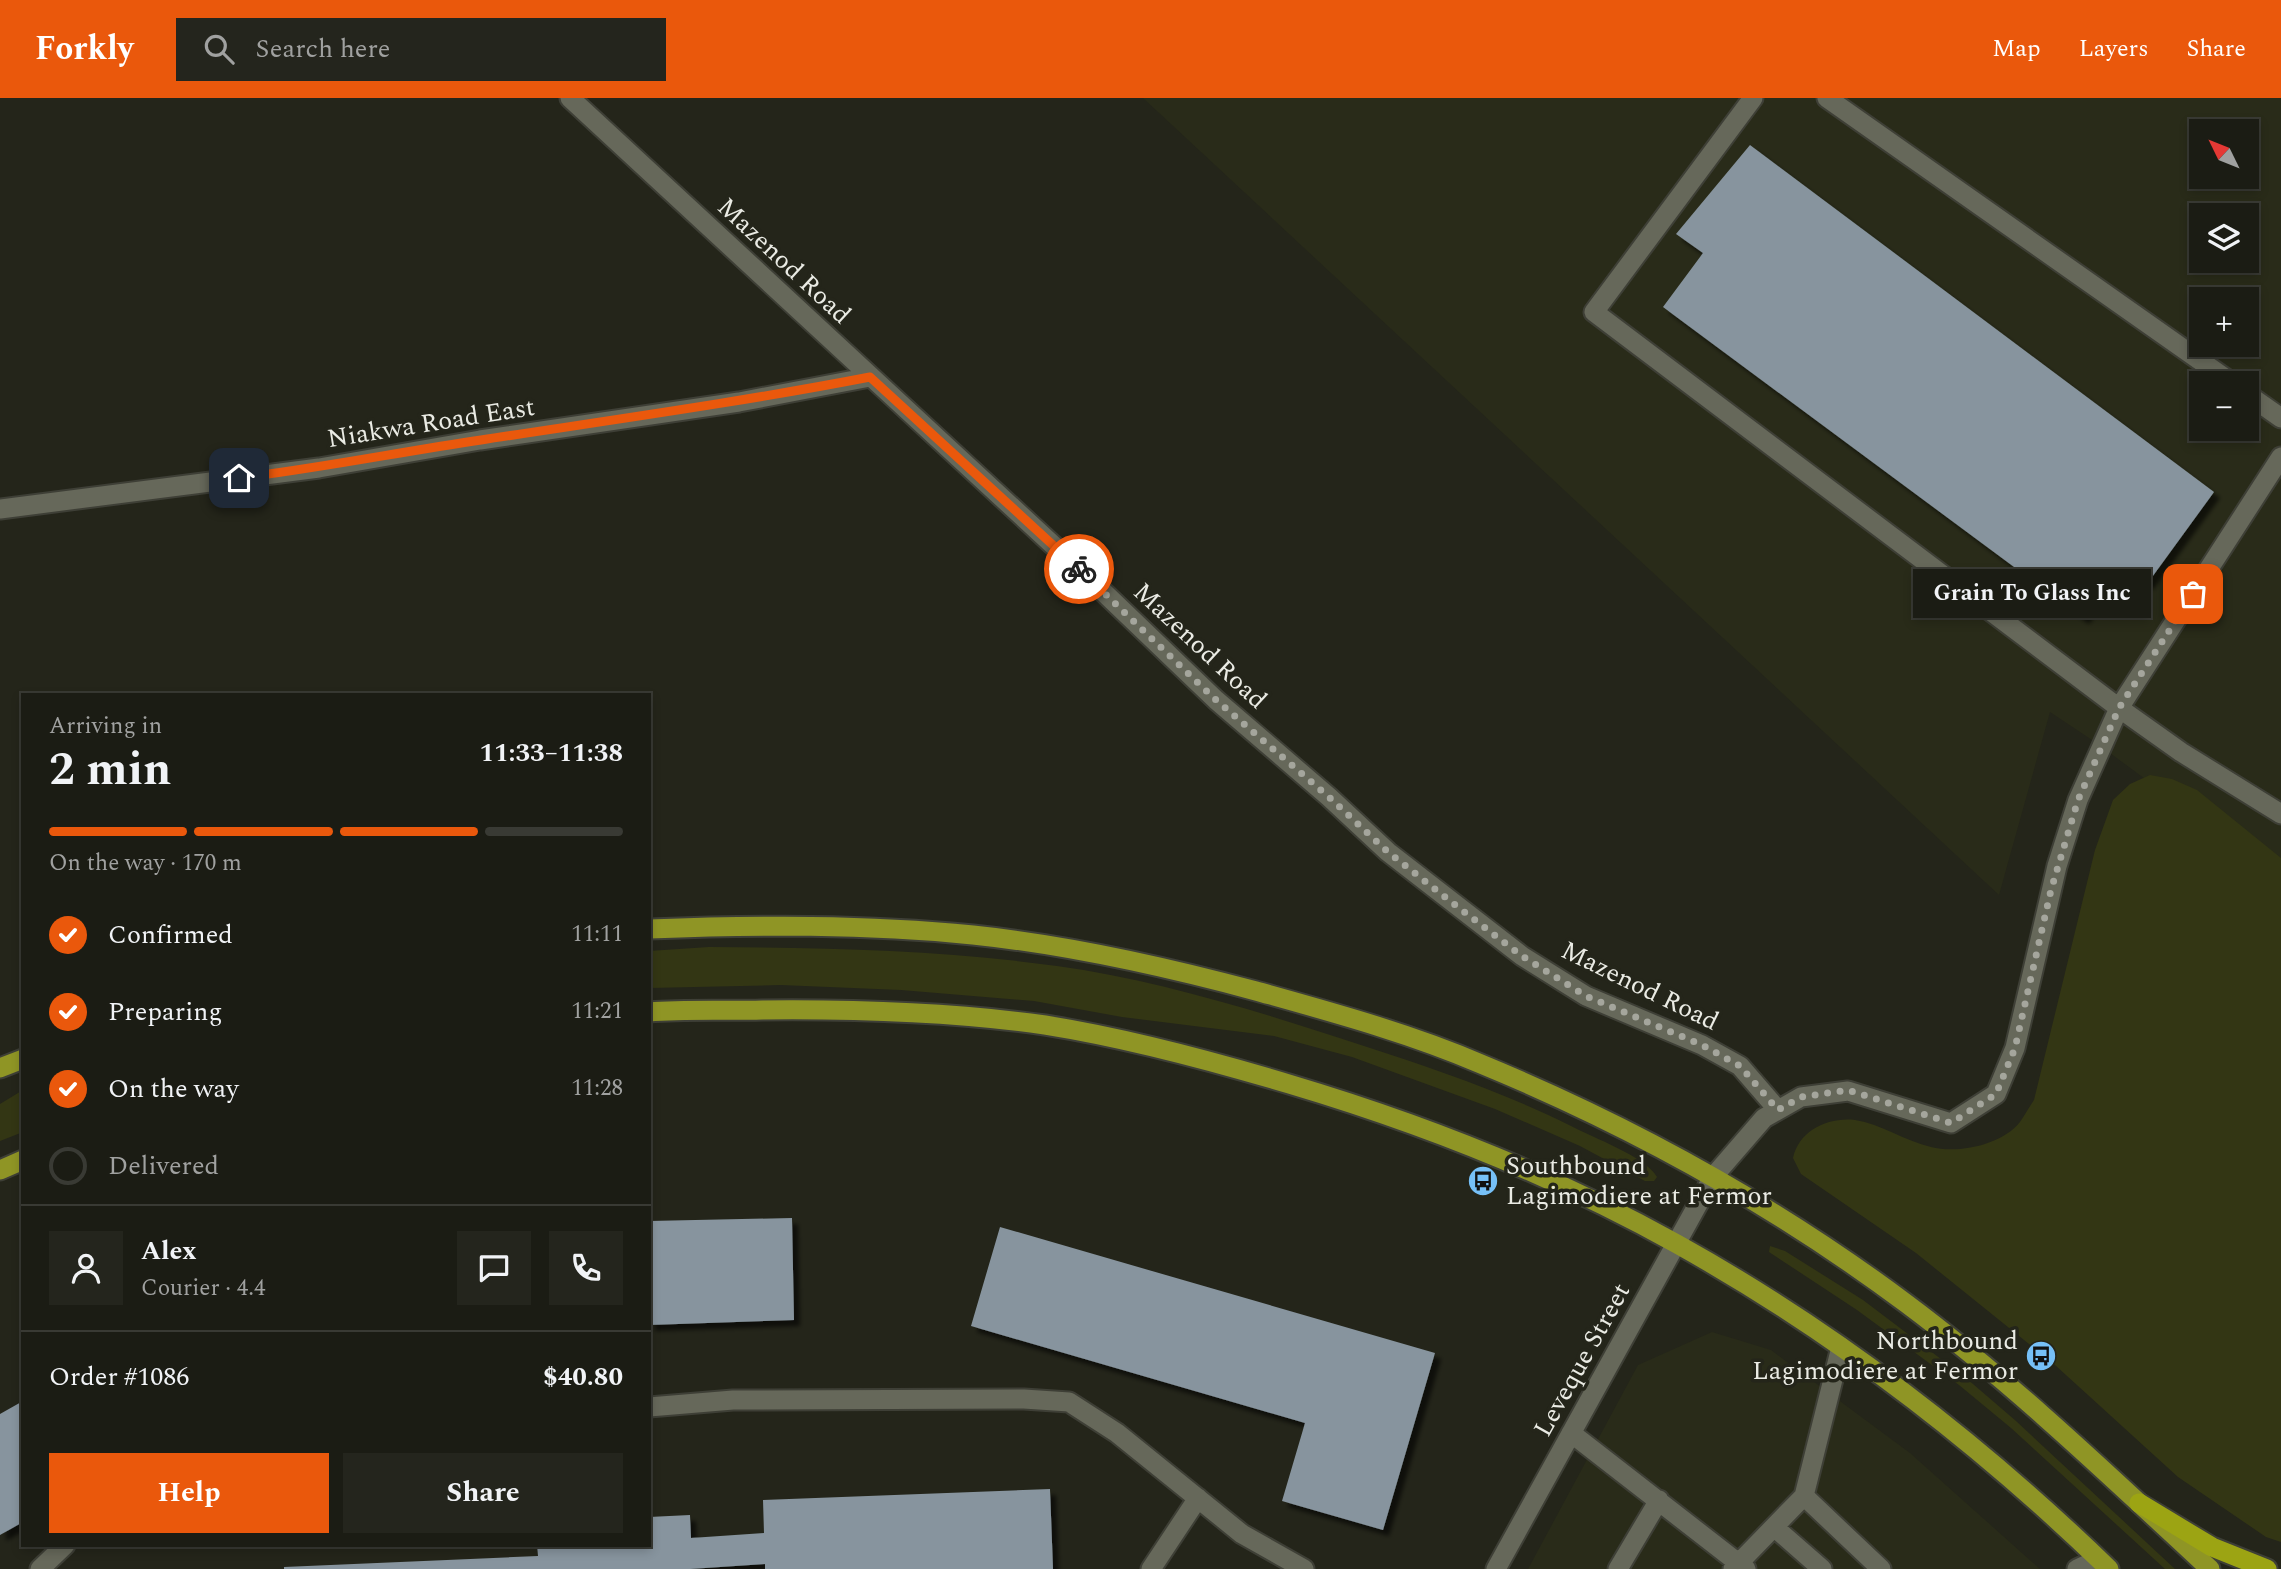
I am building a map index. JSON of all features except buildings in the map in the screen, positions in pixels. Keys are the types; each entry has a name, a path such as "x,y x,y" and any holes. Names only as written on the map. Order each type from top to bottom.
{"highway":[{"path":"2139,1503 2212,1546 2267,1569"}],"main road":[{"path":"651,929 835,926 972,935 1093,951 1190,973 1335,1013 1478,1062 1609,1122 1713,1177 1819,1243 1906,1303 2002,1379 2210,1569"},
{"path":"651,1012 845,1009 1044,1025 1190,1056 1343,1100 1439,1134 1576,1194 1676,1244 1760,1294 1841,1347 1928,1410 1974,1447 2103,1564"},
{"path":"0,1068 21,1060"},
{"path":"0,1170 21,1161"}],"lane":[{"name":"Mazenod Road","path":"570,98 1093,582 1216,700 1399,861 1522,956 1586,996 1702,1045 1740,1066 1778,1110"},
{"path":"1753,98 1594,312 2119,708 2180,752 2281,814"},
{"path":"1827,98 2215,371"},
{"name":"Niakwa Road East","path":"0,509 319,468 480,440 739,402 870,377"},
{"path":"2259,402 2281,418"},
{"path":"2119,708 2281,457"},
{"name":"Leveque Street","path":"1496,1569 1713,1177 1764,1118 1801,1097 1848,1090 1951,1123 1996,1094 2015,1048 2042,927 2074,813 2119,708"},
{"path":"1571,1433 1659,1500 1739,1567 1804,1496 1841,1347"},
{"path":"651,1407 733,1399 1011,1399 1069,1402 1117,1433 1242,1534 1304,1569"},
{"path":"1804,1496 1881,1569"},
{"path":"1151,1569 1198,1498"},
{"path":"1618,1569 1659,1500"},
{"path":"1774,1527 1822,1569"},
{"path":"40,1569 63,1547"},
{"path":"2077,1569 2103,1564"}],"shaded area":[{"path":"1143,98 2281,98 2281,879 2050,712 1999,895"},
{"path":"1712,1332 1771,1350 1910,1453 2040,1569 1528,1569 1638,1365"}],"green space":[{"path":"2150,775 2172,779 2197,790 2281,858 2281,1542 2266,1537 2178,1477 2055,1365 1916,1253 1801,1174 1793,1158 1796,1148 1808,1133 1834,1121 1865,1122 1921,1144 1942,1149 1966,1148 1991,1142 2002,1137 2020,1122 2034,1100 2095,850 2113,800 2130,784"},
{"path":"709,947 927,953 1057,966 1134,980 1251,1010 1495,1092 1618,1148 1642,1162 1657,1177 1654,1181 1645,1181 1580,1146 1495,1109 1352,1057 1274,1036 1122,1017 1034,1001 901,990 781,985 651,988 651,951"},
{"path":"21,1091 21,1133 0,1141 0,1104"},
{"path":"1770,1246 1785,1251 1863,1300 1966,1378 2175,1569 2165,1569 2011,1428 1959,1385 1857,1310 1769,1252"}],"way so far":[{"path":"1079,569 1216,700 1329,797 1388,852 1522,956 1586,996 1702,1045 1740,1066 1778,1110 1801,1097 1848,1090 1951,1123 1996,1094 2015,1048 2057,866 2078,800 2119,708 2193,594"}],"place":[{"name":"Grain To Glass Inc","path":"2193,594"},
{"name":"Southbound Lagimodiere at Fermor","path":"1483,1181"},
{"name":"Northbound Lagimodiere at Fermor","path":"2041,1356"}],"route":[{"path":"239,478 319,468 480,440 739,402 870,377 1079,569"}]}
